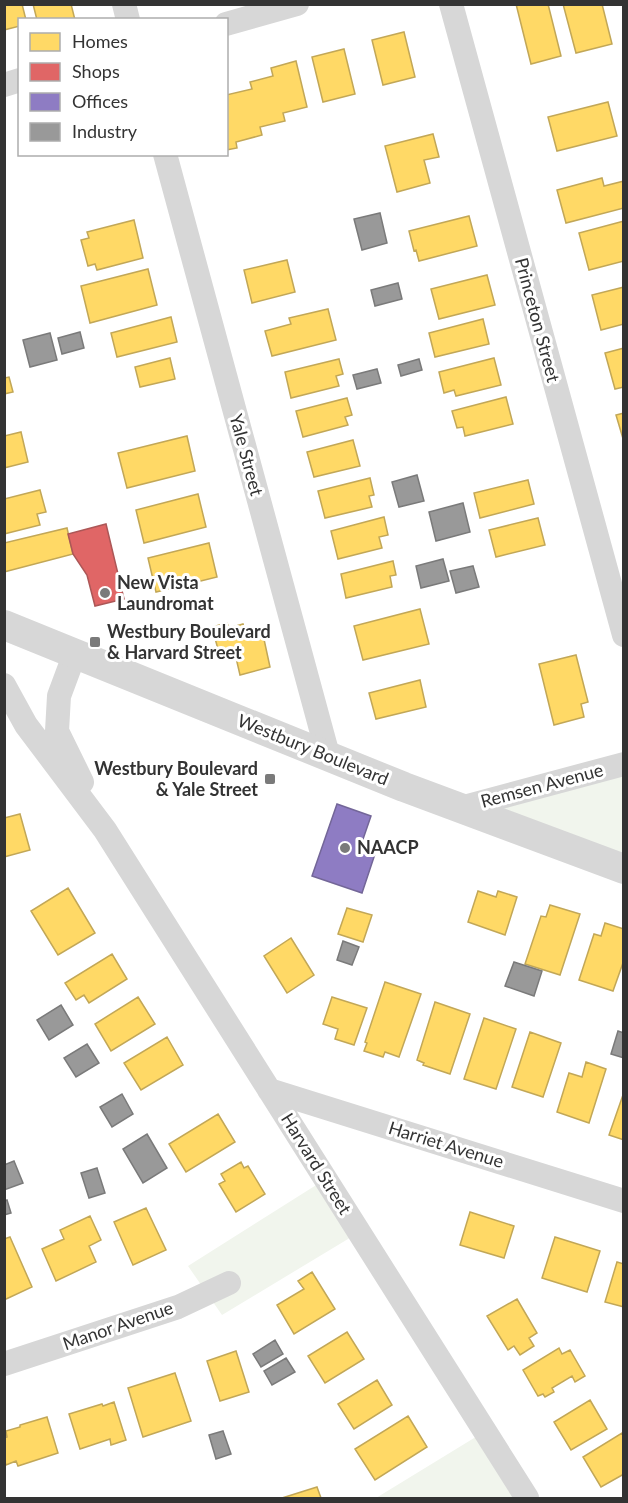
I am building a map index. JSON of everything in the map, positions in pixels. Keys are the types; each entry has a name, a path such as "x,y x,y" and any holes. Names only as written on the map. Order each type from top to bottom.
{"street":[{"path":"228,23 297,4"},
{"name":"Princeton Street","path":"451,4 624,635"},
{"name":"Yale Street","path":"166,156 328,755"},
{"name":"Westbury Boulevard","path":"4,625 328,755 404,788 624,868"},
{"name":"Harvard Street","path":"75,653 59,696 57,731 105,830 527,1498"},
{"name":"Harvard Street","path":"4,685 15,728 105,830"},
{"name":"Remsen Avenue","path":"460,808 624,764"},
{"name":"Harriet Avenue","path":"269,1090 624,1201"},
{"name":"Manor Avenue","path":"4,1364 178,1307 229,1283"}],"shaded area":[{"path":"623,764 623,869 460,808"},
{"path":"321,1182 353,1236 222,1315 188,1266"},
{"path":"479,1435 518,1498 376,1498"}],"building: Homes":[{"path":"4,4 22,4 26,18 18,18 18,26 4,30"},
{"path":"33,4 71,4 74,18 36,18"},
{"path":"516,4 548,4 561,56 531,64"},
{"path":"563,4 602,4 612,44 576,53"},
{"path":"404,32 415,77 383,85 372,40"},
{"path":"344,49 355,94 323,102 312,57"},
{"path":"296,61 307,107 283,113 285,121 260,127 262,135 236,142 237,148 228,150 228,95 252,89 250,82 273,76 271,68"},
{"path":"608,102 617,136 557,151 548,117"},
{"path":"433,134 439,157 424,160 430,183 397,192 385,146"},
{"path":"602,178 604,186 624,181 624,208 566,223 557,190"},
{"path":"469,216 477,246 419,261 409,231"},
{"path":"134,220 143,258 97,270 95,264 88,266 81,240 89,238 87,232"},
{"path":"624,221 624,261 589,270 579,233"},
{"path":"287,260 295,292 252,303 244,270"},
{"path":"148,269 157,305 90,323 81,286"},
{"path":"487,275 495,305 439,319 431,289"},
{"path":"624,287 624,324 601,330 592,295"},
{"path":"328,309 336,340 272,356 265,331 291,324 289,318"},
{"path":"171,317 177,342 117,357 111,333"},
{"path":"483,319 489,344 435,357 429,333"},
{"path":"624,348 624,387 615,389 605,353"},
{"path":"170,358 175,379 140,387 135,367"},
{"path":"494,358 501,385 456,396 454,390 444,393 439,372"},
{"path":"339,359 343,374 336,376 339,386 291,398 285,372"},
{"path":"9,377 13,392 4,394 4,378"},
{"path":"506,397 513,424 465,436 463,427 457,428 452,411"},
{"path":"347,398 352,415 345,417 348,425 303,437 296,411"},
{"path":"624,413 624,442 616,415"},
{"path":"21,432 28,462 4,468 4,436"},
{"path":"187,436 195,471 127,488 118,453"},
{"path":"353,440 360,466 314,477 307,452"},
{"path":"370,478 374,495 369,496 372,507 325,518 318,491"},
{"path":"528,480 534,504 480,518 474,493"},
{"path":"40,490 46,512 37,514 40,525 4,534 4,499"},
{"path":"198,494 206,527 144,543 136,510"},
{"path":"384,517 388,535 379,537 382,548 338,559 331,531"},
{"path":"538,518 545,545 496,557 489,530"},
{"path":"67,528 73,554 4,572 4,543"},
{"path":"209,543 217,577 156,592 148,558"},
{"path":"393,561 396,575 390,576 392,587 346,598 341,574"},
{"path":"420,609 429,644 363,660 354,626"},
{"path":"227,623 229,628 243,624 246,634 262,630 270,667 240,675 234,649 219,653 212,627"},
{"path":"576,655 588,702 581,704 584,717 554,725 539,664"},
{"path":"420,680 426,707 376,719 369,693"},
{"path":"20,814 30,850 4,857 4,818"},
{"path":"68,888 95,933 58,955 31,911"},
{"path":"478,891 496,897 498,891 517,897 505,935 468,922"},
{"path":"550,905 580,914 560,975 525,964 541,916 546,917"},
{"path":"347,908 372,915 363,942 338,934"},
{"path":"605,923 624,929 624,960 613,991 579,980 594,934 601,936"},
{"path":"291,938 314,975 287,993 264,956"},
{"path":"112,954 127,979 89,1003 84,995 76,1000 65,983"},
{"path":"385,982 421,994 399,1057 385,1052 383,1057 364,1051"},
{"path":"138,997 155,1024 111,1051 95,1024"},
{"path":"332,997 367,1008 354,1045 335,1039 338,1029 323,1024"},
{"path":"435,1002 470,1014 450,1074 423,1065 424,1063 417,1060"},
{"path":"484,1018 516,1029 496,1089 464,1079"},
{"path":"530,1032 561,1043 543,1097 512,1087"},
{"path":"167,1037 183,1065 141,1090 124,1063"},
{"path":"586,1062 606,1069 589,1123 557,1112 569,1073 582,1077"},
{"path":"624,1092 624,1140 609,1135"},
{"path":"218,1114 235,1142 186,1172 169,1144"},
{"path":"241,1162 244,1168 248,1166 265,1194 236,1212 219,1184 225,1181 221,1174"},
{"path":"146,1208 166,1250 133,1265 114,1222"},
{"path":"470,1212 514,1226 504,1258 460,1245"},
{"path":"90,1216 101,1240 89,1246 96,1262 56,1281 42,1249 64,1239 60,1230"},
{"path":"10,1237 32,1287 4,1300 4,1239"},
{"path":"555,1237 600,1251 587,1292 542,1278"},
{"path":"617,1262 624,1264 624,1307 605,1302"},
{"path":"312,1272 335,1309 294,1334 277,1305 304,1289 298,1281"},
{"path":"517,1299 537,1333 529,1338 534,1346 520,1355 514,1346 508,1350 487,1316"},
{"path":"347,1332 364,1359 325,1383 308,1356"},
{"path":"559,1348 562,1354 570,1350 585,1376 575,1382 572,1376 552,1388 554,1392 545,1397 543,1394 538,1396 523,1370"},
{"path":"236,1351 249,1392 220,1401 207,1361"},
{"path":"175,1373 191,1421 143,1437 128,1388"},
{"path":"377,1380 392,1405 354,1429 338,1404"},
{"path":"590,1400 607,1429 571,1450 554,1422"},
{"path":"114,1402 126,1440 111,1445 110,1439 80,1449 69,1414"},
{"path":"408,1416 427,1447 375,1480 355,1449"},
{"path":"47,1417 58,1453 18,1466 16,1461 6,1465 4,1438 7,1437 6,1431"},
{"path":"622,1433 624,1436 624,1474 601,1487 583,1457"},
{"path":"317,1487 321,1498 282,1498"}],"building: Shops":[{"path":"106,524 124,599 95,606 87,575 73,554 68,534"}],"building: Offices":[{"name":"NAACP","path":"337,804 371,816 361,845 376,851 362,893 312,876"}],"building: Industry":[{"path":"380,213 387,243 362,250 354,219"},
{"path":"398,283 402,299 375,306 371,290"},
{"path":"80,332 84,348 62,354 58,338"},
{"path":"50,333 57,360 30,367 23,340"},
{"path":"419,359 422,370 401,376 398,365"},
{"path":"377,369 381,383 357,389 353,375"},
{"path":"417,475 424,501 399,507 392,482"},
{"path":"463,503 470,532 436,541 429,512"},
{"path":"443,559 449,581 421,588 416,566"},
{"path":"473,566 479,587 456,593 450,571"},
{"path":"343,941 359,947 352,965 337,960"},
{"path":"514,962 542,971 534,996 505,986"},
{"path":"61,1005 73,1025 49,1040 37,1020"},
{"path":"618,1031 624,1033 624,1058 611,1054"},
{"path":"87,1044 99,1063 76,1077 64,1058"},
{"path":"122,1094 133,1114 112,1127 100,1107"},
{"path":"147,1134 167,1168 143,1183 123,1149"},
{"path":"14,1161 23,1183 4,1190 4,1165"},
{"path":"97,1168 105,1193 89,1198 81,1173"},
{"path":"7,1200 11,1213 4,1215 4,1201"},
{"path":"275,1340 283,1354 261,1367 253,1354"},
{"path":"286,1358 295,1372 272,1385 264,1371"},
{"path":"223,1431 231,1454 216,1459 209,1435"}],"place":[{"name":"New Vista Laundromat","path":"105,593"},
{"name":"Westbury Boulevard & Harvard Street","path":"95,642"},
{"name":"Westbury Boulevard & Yale Street","path":"270,779"},
{"name":"NAACP","path":"345,848"}]}
